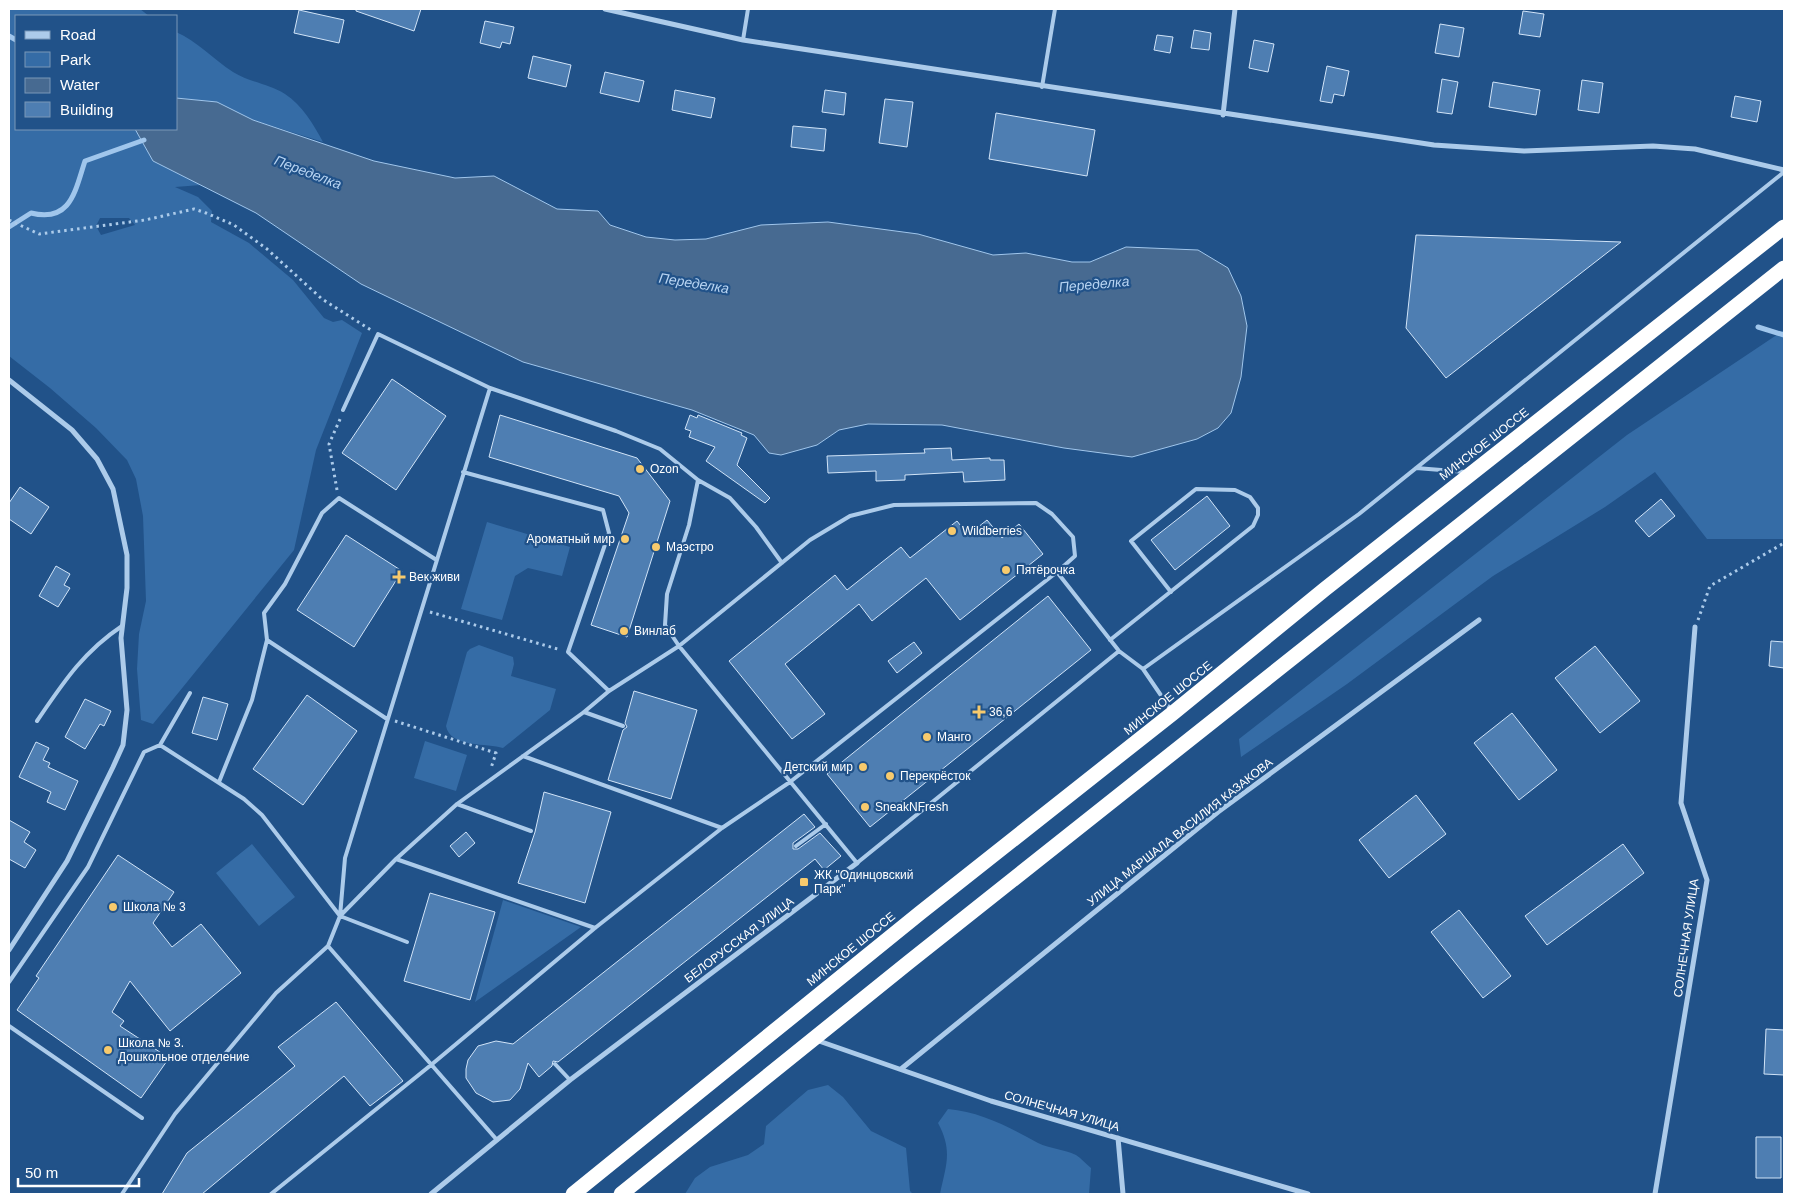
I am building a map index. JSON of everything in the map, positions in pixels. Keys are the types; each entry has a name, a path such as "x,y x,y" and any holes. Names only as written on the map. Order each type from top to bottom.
{"highway":[{"name":"МИНСКОЕ ШОССЕ","path":"573,1194 1325,589 1784,226"},
{"path":"621,1194 813,1039 1784,268"}],"street":[{"path":"605,9 743,40 1223,115 1476,150 1524,151 1653,146 1694,149 1784,171"},
{"path":"1223,115 1235,9"},
{"path":"9,380 72,430 97,459 113,489 127,555 127,588 122,626 122,668 127,710 123,745 67,861 9,950"},
{"name":"УЛИЦА МАРШАЛА ВАСИЛИЯ КАЗАКОВА","path":"901,1069 1218,812 1479,620"},
{"name":"СОЛНЕЧНАЯ УЛИЦА","path":"1655,1194 1707,880 1681,803 1696,627"},
{"name":"БЕЛОРУССКАЯ УЛИЦА","path":"431,1194 570,1080 857,863"},
{"name":"СОЛНЕЧНАЯ УЛИЦА","path":"813,1039 991,1101 1308,1194"},
{"path":"1118,1138 1123,1194"}],"lane":[{"path":"743,40 748,9"},
{"path":"1042,87 1055,9"},
{"path":"1143,669 1351,520 1784,171"},
{"path":"343,410 378,334 490,388 616,431 660,449 698,480 730,498 756,527 782,563"},
{"path":"122,1194 175,1114 276,993 328,946 340,916 345,858 435,559 490,388"},
{"path":"1416,468 1473,473"},
{"path":"463,472 603,510 608,533 568,652 609,691"},
{"path":"698,480 690,525 668,594 665,625 679,646 857,863"},
{"path":"1110,640 1171,592 1253,526 1258,515 1258,508 1250,497 1235,490 1196,489 1131,541 1171,592"},
{"path":"220,782 252,700 268,640 264,613 286,584 322,514 339,498 435,559"},
{"path":"271,1194 431,1065 595,928 722,828 790,782 1057,572 1075,556 1073,537 1052,514 1036,503 894,504 850,516 810,540 679,646 609,691 584,712 457,804 396,859 340,916"},
{"path":"1057,572 1119,651 1143,669 1173,713"},
{"path":"38,721 76,665 101,640 122,626"},
{"path":"268,640 387,719"},
{"name":"БЕЛОРУССКАЯ УЛИЦА","path":"857,863 1119,651"},
{"path":"9,982 88,867 144,752 160,745 190,693"},
{"path":"584,712 623,726"},
{"path":"160,745 220,782 262,815 340,916 408,942"},
{"path":"523,756 722,828"},
{"path":"457,804 531,831"},
{"path":"796,846 826,824"},
{"path":"396,859 595,928"},
{"path":"328,946 496,1140"},
{"path":"9,1026 142,1118"},
{"path":"555,1064 570,1080"}],"path":[{"path":"9,220 39,234 145,220 194,210 206,212 234,225 267,249 322,299 362,324"},
{"path":"339,498 329,444 343,410"},
{"path":"1696,627 1710,586 1784,543"},
{"path":"420,609 568,652"},
{"path":"387,719 496,753 487,782"}],"green space":[{"path":"9,9 140,9 148,15 15,15 15,130 136,130 153,161 201,185 175,187 198,197 212,211 211,222 249,243 293,280 324,318 333,322 342,320 362,333 316,450 294,550 153,724 141,720 137,669 139,634 146,601 143,516 136,479 127,460 96,428 9,356","holes":["100,218 129,218 135,225 101,235 96,226"]},
{"path":"178,33 191,40 233,72 285,94 307,116 323,142 253,120 217,102 178,98"},
{"path":"1784,330 1784,539 1707,539 1655,472 1605,507 1493,576 1347,684 1241,757 1239,739 1627,435"},
{"path":"487,522 570,547 562,576 528,568 515,576 502,620 461,609"},
{"path":"479,645 513,657 514,664 511,676 556,689 550,710 503,748 470,743 454,738 446,726 467,652"},
{"path":"425,741 467,755 456,791 414,778"},
{"path":"252,844 295,897 259,926 216,873"},
{"path":"503,900 581,927 475,1002"},
{"path":"828,1085 843,1097 871,1131 906,1148 910,1191 913,1194 685,1194 695,1178 710,1167 748,1155 764,1144 766,1126 808,1090"},
{"path":"948,1109 972,1113 1005,1126 1043,1145 1076,1155 1091,1168 1089,1194 940,1194 946,1166 947,1150 943,1133 938,1123"}],"water":[{"path":"178,98 217,102 253,120 374,161 455,178 494,176 557,209 598,211 610,225 646,237 675,240 706,239 761,225 828,222 918,234 993,255 1026,253 1072,262 1090,262 1126,247 1198,250 1228,268 1241,296 1247,326 1241,377 1231,413 1218,428 1197,439 1132,457 1064,448 942,425 868,424 839,430 817,445 781,455 769,453 754,435 692,410 523,362 361,284 256,213 153,161 136,130 178,130"}],"building":[{"path":"356,9 421,9 414,31 356,11"},
{"path":"299,10 344,20 339,43 294,33"},
{"path":"1523,11 1544,14 1540,37 1519,34"},
{"path":"485,21 514,27 510,44 502,42 500,48 480,43"},
{"path":"1440,24 1464,28 1459,57 1435,53"},
{"path":"1194,30 1211,33 1209,50 1191,48"},
{"path":"1157,35 1173,37 1170,53 1154,50"},
{"path":"1254,40 1274,44 1268,72 1249,68"},
{"path":"533,56 571,65 566,87 528,78"},
{"path":"1327,66 1349,71 1344,96 1334,94 1332,103 1320,101"},
{"path":"605,72 644,81 639,102 600,93"},
{"path":"1442,79 1458,82 1452,114 1437,112"},
{"path":"1582,80 1603,83 1599,113 1578,110"},
{"path":"1493,82 1540,90 1536,115 1489,107"},
{"path":"675,90 715,98 711,118 672,110"},
{"path":"825,90 846,93 844,115 822,112"},
{"path":"1735,96 1761,101 1757,122 1731,117"},
{"path":"885,99 913,102 907,147 879,143"},
{"path":"996,113 1095,130 1087,176 989,159"},
{"path":"793,126 826,129 824,151 791,147"},
{"path":"1416,235 1621,242 1446,378 1406,328"},
{"path":"392,379 446,416 396,490 342,453"},
{"path":"500,415 637,458 670,501 627,637 591,625 629,513 619,496 489,457"},
{"path":"690,415 697,418 698,415 742,433 741,435 747,438 737,465 770,498 765,503 706,461 715,447 689,437 691,431 685,429"},
{"path":"951,448 952,460 990,458 990,460 1004,460 1005,480 964,482 963,472 905,475 905,480 876,481 876,471 828,473 827,456 925,453 924,449"},
{"path":"20,487 49,507 31,534 9,519 9,503"},
{"path":"1207,496 1230,526 1175,570 1151,540"},
{"path":"1661,499 1675,516 1649,537 1635,521"},
{"path":"987,520 1002,538 1019,524 1043,554 960,620 926,578 872,621 859,604 785,664 825,714 792,739 729,661 835,575 847,590 901,547 910,558 957,521 968,535"},
{"path":"346,535 402,571 354,647 297,610"},
{"path":"56,566 70,574 64,585 70,588 58,607 39,596"},
{"name":"Манго","path":"1048,596 1091,650 870,827 827,774"},
{"path":"1771,641 1784,642 1784,668 1769,666"},
{"path":"914,642 922,653 897,673 888,661"},
{"path":"1595,646 1640,701 1600,733 1555,678"},
{"path":"634,691 697,710 671,799 608,780 623,730 627,727 625,723"},
{"path":"307,695 357,731 303,805 253,769"},
{"path":"203,697 228,704 217,740 192,733"},
{"path":"85,699 111,711 104,726 100,724 85,749 65,737"},
{"path":"1512,713 1557,770 1519,800 1474,743"},
{"path":"36,742 49,748 43,760 50,763 48,767 78,781 65,810 47,802 51,792 19,777"},
{"path":"544,792 611,812 585,903 518,883 535,832"},
{"path":"1416,795 1446,834 1389,878 1359,840"},
{"path":"804,814 815,827 793,843 793,849 798,849 820,833 841,856 824,870 815,859 558,1062 553,1061 552,1066 539,1077 528,1063 520,1089 510,1100 493,1102 476,1093 466,1078 466,1069 468,1060 478,1046 496,1041 513,1044"},
{"path":"9,820 30,832 24,842 36,850 25,868 9,859"},
{"path":"466,832 475,843 459,857 450,846"},
{"path":"1623,844 1644,873 1547,945 1525,916"},
{"path":"118,855 174,892 153,923 172,947 201,924 241,973 170,1031 130,981 112,1012 124,1021 120,1026 169,1058 141,1098 17,1010 39,978 36,976"},
{"path":"430,893 495,912 470,1000 404,981"},
{"path":"1459,910 1511,976 1483,998 1431,932"},
{"path":"336,1002 403,1081 370,1106 344,1076 202,1194 162,1194 187,1153 295,1066 278,1047"},
{"path":"1766,1029 1784,1030 1784,1075 1764,1074"},
{"path":"1756,1137 1781,1137 1781,1178 1756,1178"}],"waterway":[{"name":"Переделка","path":"9,36 15,39"},
{"path":"9,227 31,213 44,215 63,209 74,193 85,161 144,140"},
{"name":"Переделка","path":"1758,327 1784,335"}],"place":[{"name":"Ozon","path":"640,469"},
{"name":"Wildberries","path":"952,531"},
{"name":"Ароматный мир","path":"625,539"},
{"name":"Маэстро","path":"656,547"},
{"name":"Пятёрочка","path":"1006,570"},
{"name":"Век живи","path":"399,577"},
{"name":"Винлаб","path":"624,631"},
{"name":"36,6","path":"979,712"},
{"name":"Манго","path":"927,737"},
{"name":"Детский мир","path":"863,767"},
{"name":"Перекрёсток","path":"890,776"},
{"name":"SneakNFresh","path":"865,807"},
{"name":"ЖК \"Одинцовский Парк\"","path":"804,882"},
{"name":"Школа № 3","path":"113,907"},
{"name":"Школа № 3. Дошкольное отделение","path":"108,1050"}]}
